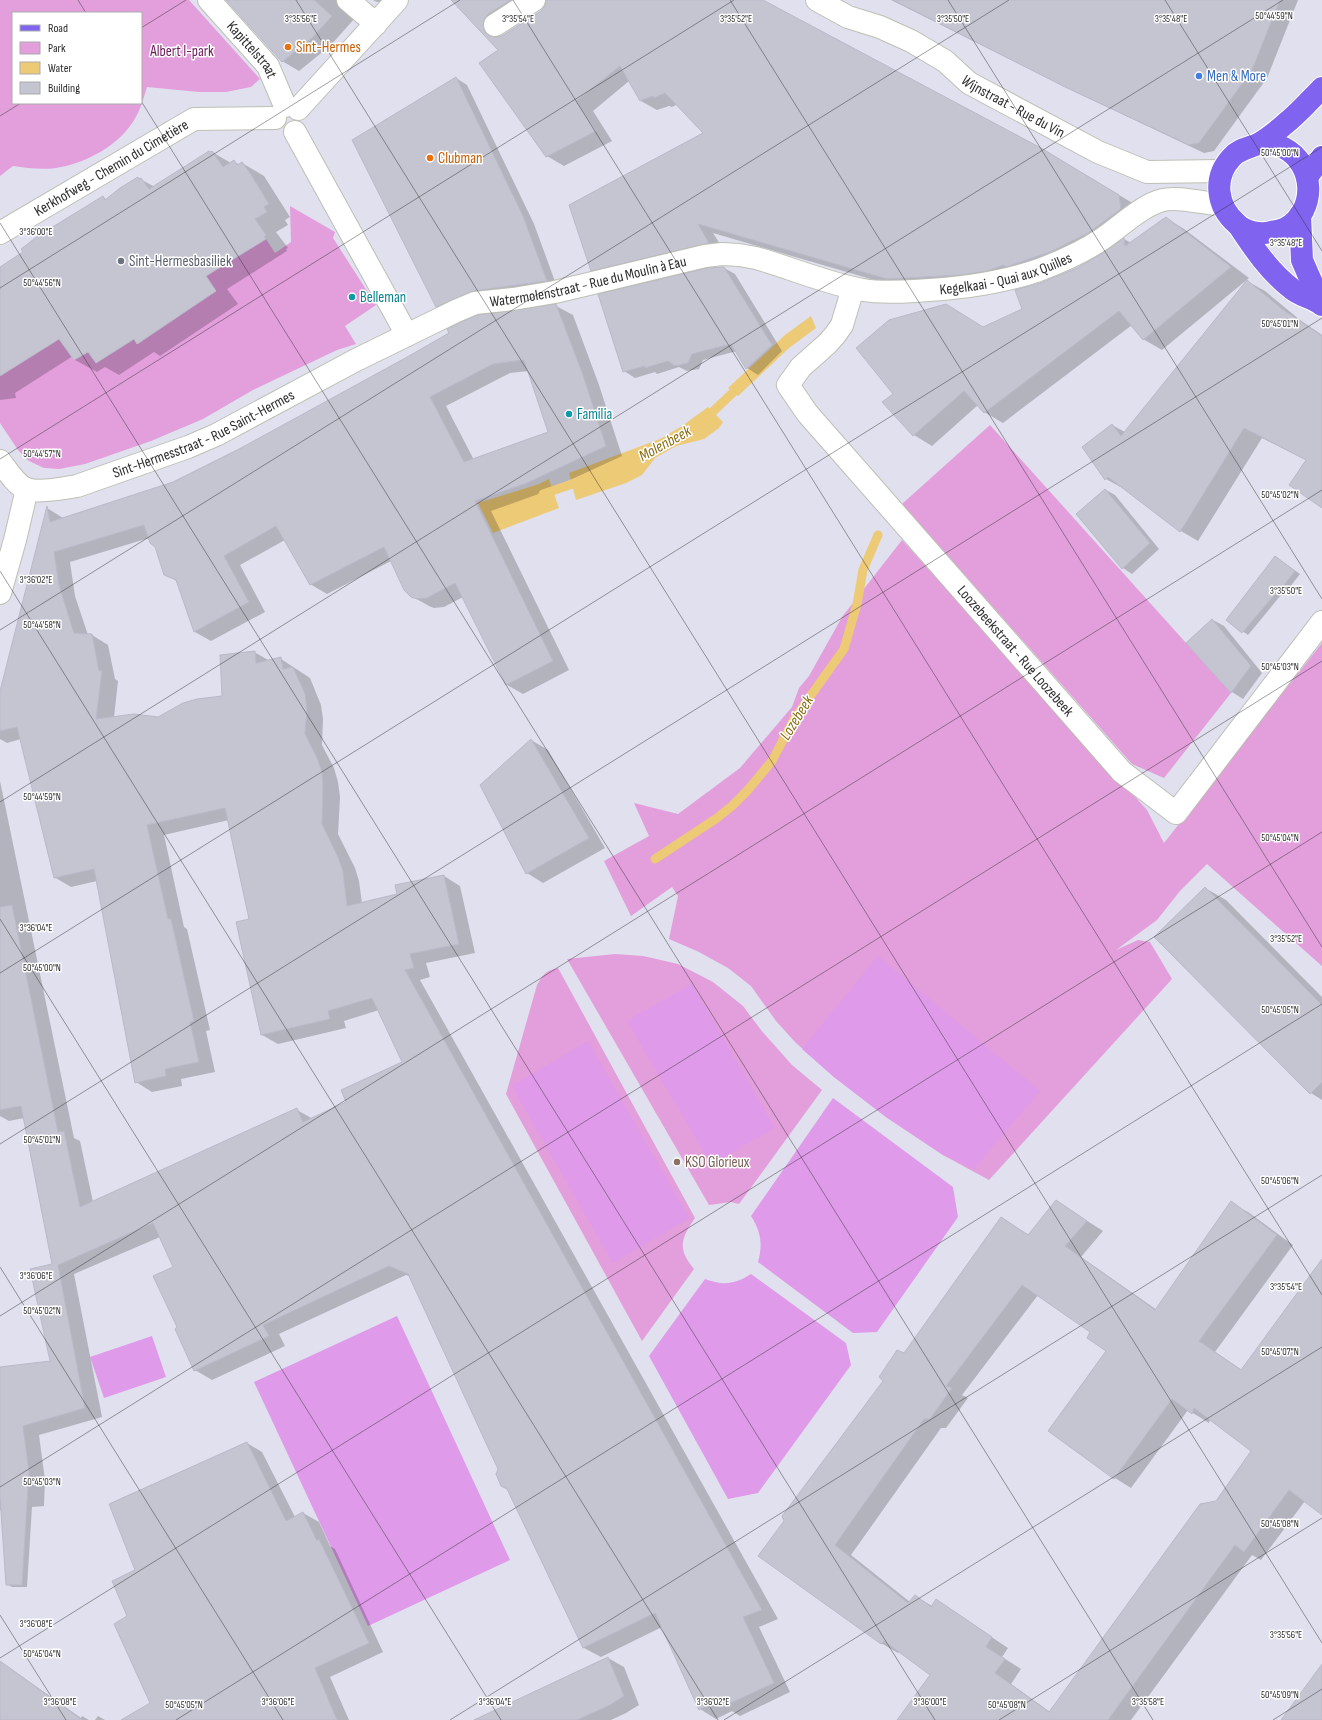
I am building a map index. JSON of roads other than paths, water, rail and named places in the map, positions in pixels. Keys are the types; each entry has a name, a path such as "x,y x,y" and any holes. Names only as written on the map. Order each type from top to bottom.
{"main road":[{"path":"1258,144 1285,124 1322,88"},
{"path":"1239,226 1253,232 1267,234 1286,228 1300,216 1308,198 1308,177 1303,166 1295,155 1284,148 1271,144 1258,144 1244,148 1232,157 1223,172 1219,182 1219,193 1228,216 1239,226 1256,251 1278,277 1293,290 1321,304"},
{"path":"1308,177 1322,157"},
{"path":"1300,216 1302,260 1321,304"}],"street":[{"name":"Kapittelstraat","path":"209,0 268,66 286,111 275,123 280,130 287,134 295,132 313,162 407,335"},
{"path":"348,0 376,24"},
{"path":"286,111 376,24 397,0"},
{"path":"495,25 534,0"},
{"name":"Wijnstraat - Rue du Vin","path":"817,0 848,17 880,27 911,41 945,61 969,83 1098,152 1147,172 1223,172"},
{"name":"Kerkhofweg - Chemin du Cimetière","path":"0,232 194,119 286,111"},
{"name":"Kegelkaai - Quai aux Quilles","path":"774,264 864,291 890,292 938,290 1008,280 1040,269 1101,240 1147,207 1163,200 1179,199 1223,205"},
{"name":"Watermolenstraat - Rue du Moulin à Eau","path":"407,335 475,303 513,299 555,292 693,258 722,254 739,255 774,264"},
{"name":"Loozebeekstraat - Rue Loozebeek","path":"853,288 839,330 827,344 801,367 788,385 807,413 1122,772 1176,813 1322,622"},
{"name":"Sint-Hermesstraat - Rue Saint-Hermes","path":"27,489 58,490 77,486 188,447 216,435 356,360 407,335"},
{"path":"0,461 17,482 27,489 15,540 0,593"}],"water":[{"path":"811,316 816,328 789,348 738,396 728,388 785,335"},
{"path":"708,407 723,422 719,428 704,439 676,446 655,458 642,475 626,483 576,500 569,473 660,439 682,426"},
{"path":"549,479 559,508 493,533 478,503 539,484"}],"waterway":[{"name":"Molenbeek","path":"705,419 742,384"},
{"name":"Molenbeek","path":"543,494 584,480"},
{"name":"Lozebeek","path":"655,859 717,818 732,806 747,791 772,761 794,719 844,649 857,604 863,570 878,535"}],"place":[{"name":"Sint-Hermes","path":"288,47"},
{"name":"Men & More","path":"1199,76"},
{"name":"Clubman","path":"430,158"},
{"name":"Sint-Hermesbasiliek","path":"121,261"},
{"name":"Belleman","path":"352,297"},
{"name":"Familia","path":"569,414"},
{"name":"KSO Glorieux","path":"677,1162"}],"park label":[{"name":"Albert I-park","path":"182,51"}]}
